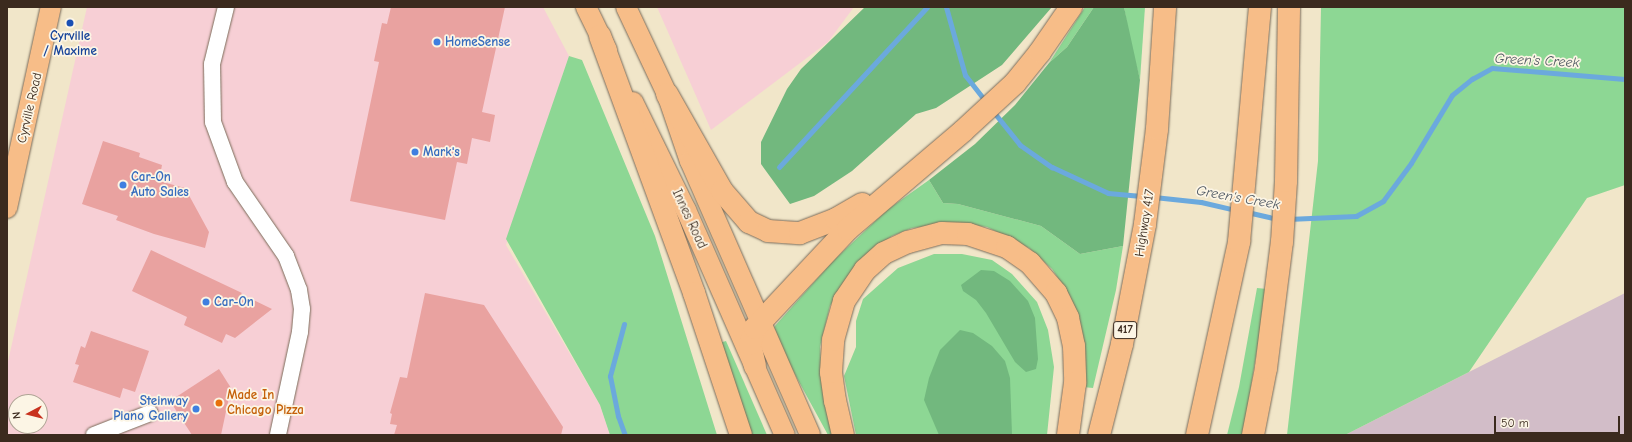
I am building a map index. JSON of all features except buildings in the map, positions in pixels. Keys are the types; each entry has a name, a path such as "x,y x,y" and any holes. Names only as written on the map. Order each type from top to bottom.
{"highway":[{"path":"755,366 750,344 755,328 848,229 963,131 1015,82 1040,52 1071,7"},
{"name":"Highway 417","path":"1099,435 1122,344 1145,224 1154,160 1165,7"},
{"path":"1197,435 1239,242 1246,182 1260,7"},
{"path":"1253,435 1266,368 1282,242 1286,181 1289,7"},
{"path":"600,36 694,293 741,435"},
{"path":"667,94 732,206 749,222 768,231 791,234 811,230 853,209 918,170"},
{"path":"843,435 835,401 831,372 833,340 844,301 865,270 884,253 908,242 942,233 968,234 1007,246 1030,263 1056,293 1068,318 1074,346 1075,382 1068,435"}],"main road":[{"name":"Cyrville Road","path":"7,208 11,169 51,7"},
{"name":"Innes Road","path":"586,7 686,210 786,435"},
{"name":"Innes Road","path":"626,7 667,94 690,161 810,435"}],"lane":[{"path":"226,7 212,64 213,122 234,182 286,256 300,290 302,309 300,332 278,435"},
{"path":"94,435 150,413"}],"shaded area":[{"path":"87,7 543,7 569,56 506,245 600,405 610,435 7,435 7,366"},
{"path":"657,7 854,7 828,42 711,130"},
{"path":"1625,293 1625,435 1345,435 1469,372"}],"green space":[{"path":"865,7 1052,7 1002,65 936,108 916,114 852,171 814,196 790,204 761,164 761,142 787,89 801,69"},
{"path":"1085,7 1094,7 1067,47 1049,63"},
{"path":"1094,7 1124,7 1140,80 1123,246 1080,254 1041,226 958,204 943,203 929,180 975,144 1015,105 1049,63 1067,47"},
{"path":"1124,7 1145,7 1140,80 1130,41"},
{"path":"1321,7 1625,7 1625,185 1587,198 1469,372 1345,435 1287,435 1318,161"},
{"path":"569,56 582,60 655,236 717,435 610,435 600,405 506,239"},
{"path":"929,180 943,203 958,204 1041,226 1080,254 1123,246 1116,290 1093,388 1083,387 1081,332 1070,296 1052,269 1029,248 987,227 955,223 912,228 892,236 858,261 830,306 820,347 822,384 833,435 828,435 786,358 774,327 833,261 887,210"},
{"path":"934,254 962,254 992,260 1012,274 1037,302 1048,330 1054,367 1047,435 856,435 844,376 856,347 856,321 863,299 898,268"},
{"path":"981,270 994,271 1010,281 1028,301 1035,318 1038,359 1036,369 1026,372 1015,362 986,313 976,300 963,291 961,285"},
{"path":"1257,288 1267,289 1243,435 1227,435 1239,387"},
{"path":"960,330 973,333 992,346 1005,361 1010,378 1012,435 939,435 924,400 929,378 940,350"},
{"path":"726,341 767,435 748,435 719,343"}],"waterway":[{"path":"779,167 927,7"},
{"name":"Green's Creek","path":"946,7 965,75 986,102"},
{"name":"Green's Creek","path":"1288,219 1356,216 1383,201 1411,163 1452,95 1472,79 1492,68 1625,79"},
{"name":"Green's Creek","path":"992,110 1020,145 1052,167 1108,193 1144,196"},
{"name":"Green's Creek","path":"1154,197 1201,202 1237,210"},
{"name":"Green's Creek","path":"1247,212 1278,219"},
{"path":"624,324 610,376 618,416 625,435"}],"place":[{"name":"Cyrville / Maxime","path":"70,23"},
{"name":"HomeSense","path":"437,42"},
{"name":"Mark's","path":"415,152"},
{"name":"Car-On Auto Sales","path":"123,185"},
{"name":"Car-On","path":"206,302"},
{"name":"Made In Chicago Pizza","path":"219,403"},
{"name":"Steinway Piano Gallery","path":"196,409"}]}
